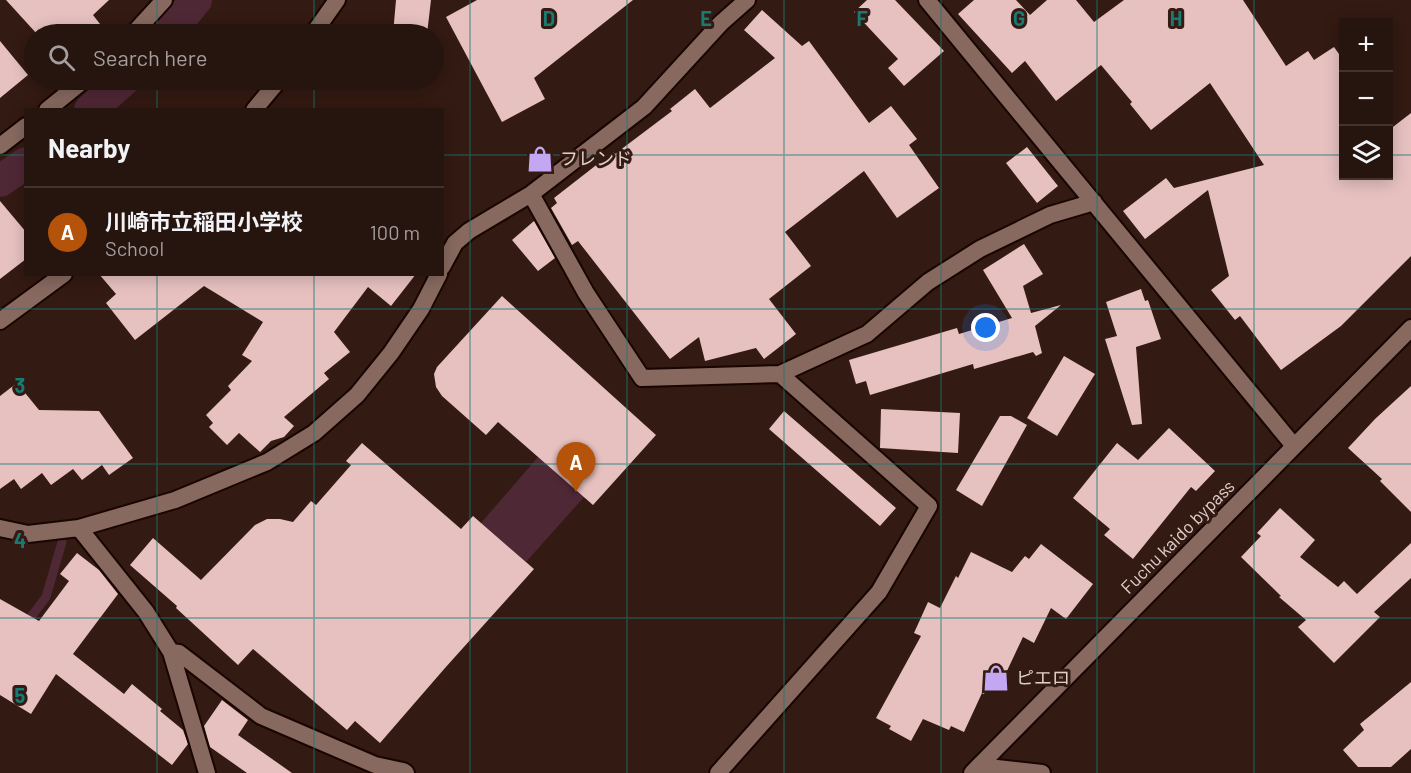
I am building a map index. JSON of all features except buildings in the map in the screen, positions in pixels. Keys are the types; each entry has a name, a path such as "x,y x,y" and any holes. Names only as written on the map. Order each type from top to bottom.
{"street":[{"path":"142,24 164,0"},
{"path":"320,24 337,0"},
{"path":"444,263 455,243 469,231 531,194 644,107 721,23 747,0"},
{"path":"927,0 1294,446"},
{"path":"49,108 71,90"},
{"path":"256,108 271,90"},
{"path":"0,146 24,128"},
{"path":"531,194 586,292 642,378 780,374 867,334 928,282 980,249 1050,214 1094,202"},
{"path":"0,321 61,276"},
{"path":"0,528 28,534 79,528 175,500 267,462 314,433 357,395 391,353 421,309 438,276"},
{"name":"Fuchu kaido bypass","path":"976,770 1411,328"},
{"path":"718,773 879,592 929,506 780,374"},
{"path":"79,528 146,612 171,652 207,773"},
{"path":"171,652 179,653 261,716 369,769 406,773"},
{"path":"976,770 1042,773"}],"shaded area":[{"path":"538,457 584,497 526,562 481,523"}],"waterway":[{"path":"176,24 196,0"},
{"path":"92,108 113,90"},
{"path":"0,181 24,164"},
{"path":"25,625 46,597 62,542"}],"place":[{"name":"フレンド","path":"540,159"},
{"name":"川崎市立稲田小学校","path":"576,492"},
{"name":"ピエロ","path":"996,678"}]}
